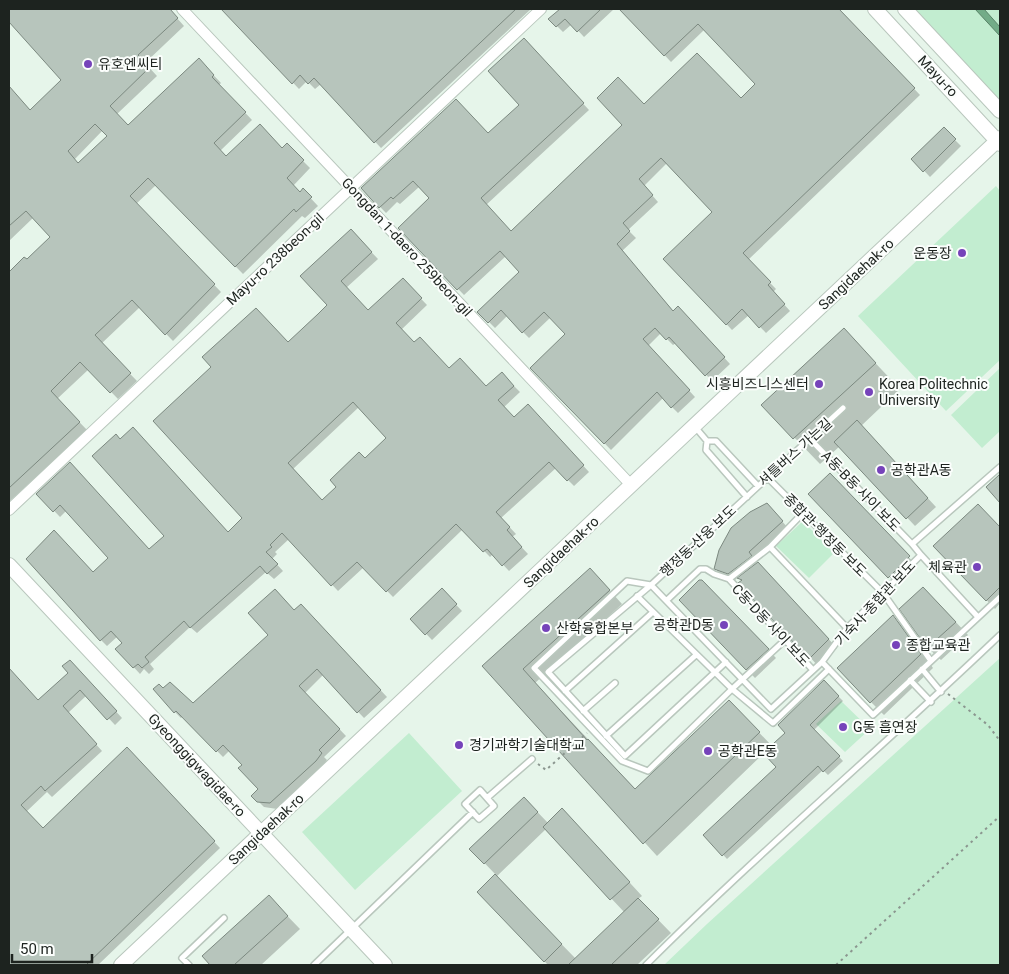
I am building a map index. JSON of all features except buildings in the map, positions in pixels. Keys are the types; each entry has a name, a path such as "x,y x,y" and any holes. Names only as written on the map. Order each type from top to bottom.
{"street":[{"name":"Gongdan 1-daero 259beon-gil","path":"182,9 631,485"},
{"name":"Mayu-ro 238beon-gil","path":"9,510 541,9"},
{"name":"Mayu-ro","path":"875,9 999,141"},
{"name":"Mayu-ro","path":"905,9 1000,111"},
{"name":"Sangidaehak-ro","path":"121,965 999,141"},
{"name":"Gyeonggigwagidae-ro","path":"9,565 385,965"}],"lane":[{"name":"셔틀버스 가는길","path":"747,497 843,408"},
{"path":"694,426 707,440 716,441 758,486"},
{"name":"A동-B동 사이 보도","path":"810,439 912,544"},
{"path":"707,440 706,450 747,497"},
{"name":"기숙사-종합관 보도","path":"743,680 771,709 822,662 847,628 921,555 912,544 1000,467"},
{"name":"종합관-행정동 보도","path":"767,477 883,593 931,661"},
{"name":"행정동-산융 보도","path":"565,691 548,672 651,585 747,497"},
{"path":"667,600 700,569 706,569 729,579 770,547 802,514"},
{"path":"770,547 847,628"},
{"path":"921,555 978,617"},
{"name":"C동-D동 사이 보도","path":"729,579 813,670"},
{"path":"743,680 651,585 627,581 534,668 622,761 648,771 785,640"},
{"path":"637,596 714,673 774,723 829,669"},
{"path":"822,662 873,715 1000,597"},
{"path":"653,612 565,691 625,756 726,662"},
{"path":"646,965 702,909 931,702 1000,635"},
{"path":"606,736 696,655"},
{"path":"922,670 941,692"},
{"path":"910,680 931,702"},
{"path":"583,711 615,683"},
{"path":"487,798 532,759"},
{"path":"480,790 494,806 480,819 473,812 465,804 480,790"},
{"path":"314,965 473,812"},
{"path":"189,965 182,958 224,918"}],"path":[{"path":"953,696 988,725 1000,741"},
{"path":"532,759 546,770 596,724"},
{"path":"836,965 1000,816"}],"shaded area":[{"path":"905,9 1000,9 1000,110"},
{"path":"975,9 984,9 1000,27 1000,36"},
{"name":"운동장","path":"996,186 1000,191 1000,360 946,411 858,316"},
{"path":"1000,368 1000,431 982,448 951,415"},
{"path":"803,521 834,553 809,578 776,546"},
{"path":"1000,658 1000,965 664,965 707,924"},
{"name":"G동 흡연장","path":"841,701 870,729 845,752 816,724"},
{"path":"409,733 462,791 355,890 302,832"}],"place":[{"name":"유호엔씨티","path":"88,64"},
{"name":"운동장","path":"962,253"},
{"name":"시흥비즈니스센터","path":"819,384"},
{"name":"Korea Politechnic University","path":"869,392"},
{"name":"공학관A동","path":"881,470"},
{"name":"체육관","path":"977,567"},
{"name":"공학관D동","path":"724,625"},
{"name":"산학융합본부","path":"546,628"},
{"name":"종합교육관","path":"896,645"},
{"name":"G동 흡연장","path":"843,727"},
{"name":"경기과학기술대학교","path":"459,745"},
{"name":"공학관E동","path":"708,751"}]}
